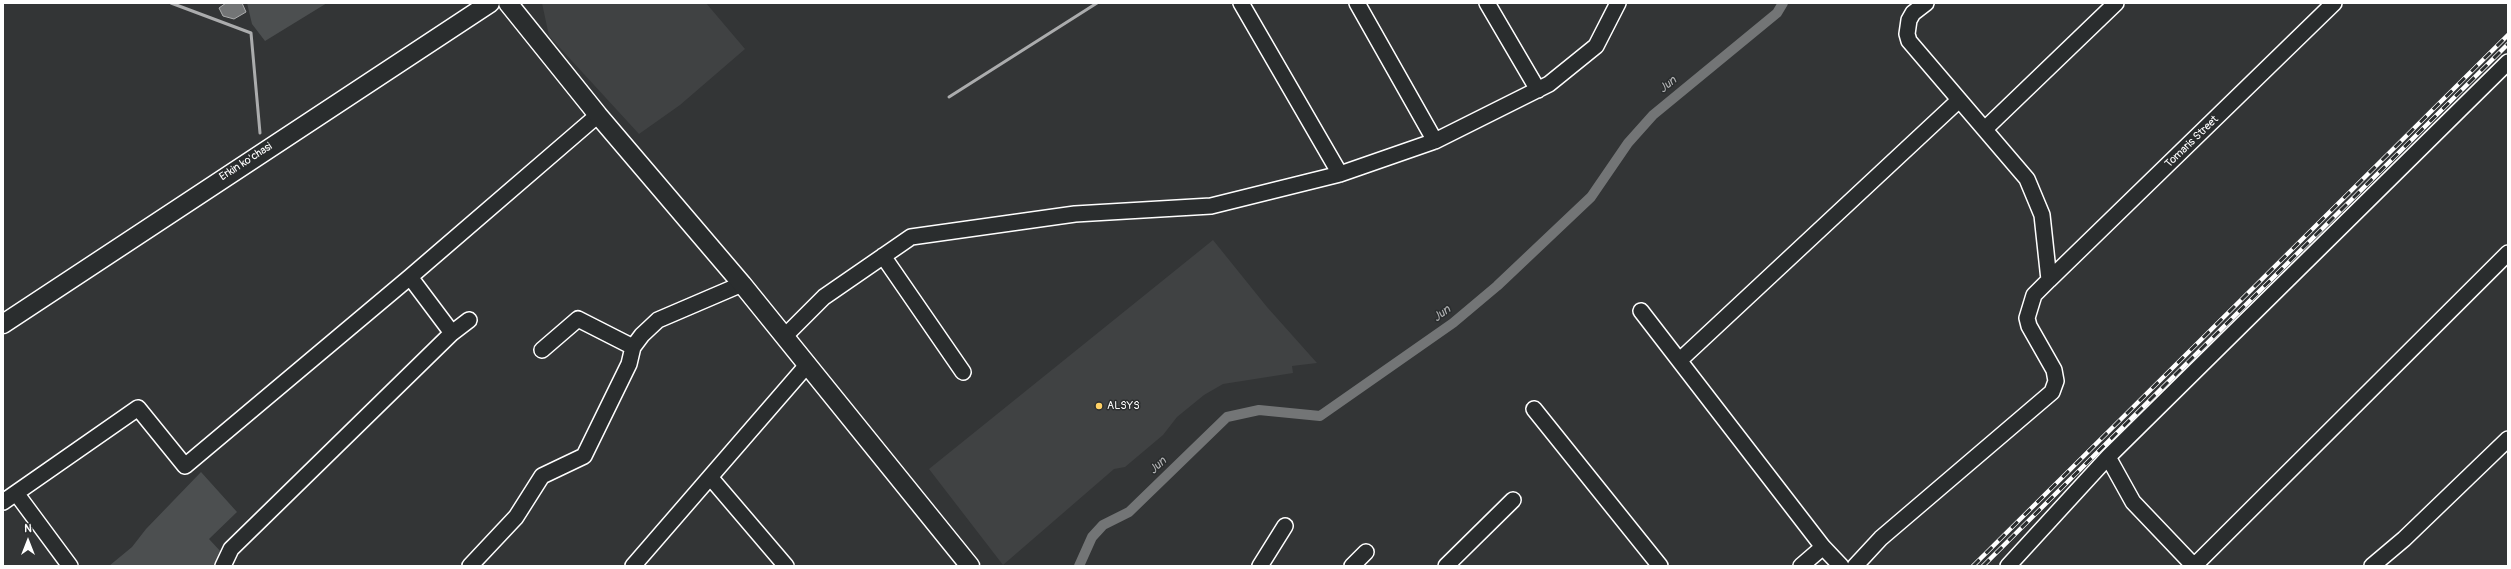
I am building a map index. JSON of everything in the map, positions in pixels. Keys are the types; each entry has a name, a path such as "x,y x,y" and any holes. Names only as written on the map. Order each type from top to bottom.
{"main road":[{"name":"Erkin ko'chasi","path":"3,324 490,3"},
{"path":"508,3 598,115 808,364 970,566"}],"street":[{"path":"1241,3 1340,174"},
{"path":"1357,3 1435,141"},
{"path":"1487,3 1538,90"},
{"path":"1926,3 1913,13 1909,20 1907,34 1909,41 1958,100 1986,128 2027,179 2042,215 2049,280"},
{"path":"1986,128 2116,3"},
{"name":"Tomaris Street","path":"1854,566 1881,538 2052,392 2055,386 2056,376 2029,326 2027,318 2034,295 2334,3"},
{"path":"785,336 824,297 911,237 1075,214 1211,206 1340,174 1435,141 1549,84 1596,46 1613,6"},
{"path":"2008,566 2108,457 2508,62"},
{"path":"1680,360 1958,100"},
{"path":"3,502 138,408 185,466 410,277 598,115"},
{"path":"2108,457 2133,502 2194,566 2508,253"},
{"path":"883,256 963,372"},
{"path":"410,277 452,333"},
{"path":"470,566 516,517 542,476 584,456 629,364 633,347 642,335 658,320 742,284"},
{"path":"1641,311 1823,547 1841,566"},
{"path":"542,350 578,319 633,347"},
{"path":"223,566 231,549 452,333 470,320"},
{"path":"640,563 710,476 808,364"},
{"path":"1534,409 1660,566"},
{"path":"2372,566 2404,539 2508,439"},
{"path":"710,476 786,566"},
{"path":"16,493 70,566"},
{"path":"1449,565 1513,500"},
{"path":"1260,566 1285,526"},
{"path":"1801,566 1823,547"},
{"path":"1352,566 1366,552"}],"shaded area":[{"path":"226,3 242,3 246,12 234,19 223,16 219,8"},
{"path":"247,3 327,3 265,41 252,24"},
{"path":"542,3 706,3 745,49 680,105 639,134 549,36"},
{"name":"ALSYS","path":"1213,240 1267,307 1317,363 1292,366 1293,373 1223,384 1204,395 1177,417 1163,435 1125,467 1114,469 1003,565 929,469"},
{"path":"201,472 237,512 209,539 222,553 217,566 109,566 132,547 146,529"}],"waterway":[{"path":"171,3 251,33 260,133"},
{"path":"949,97 1097,3"},
{"name":"Jun","path":"1079,566 1092,537 1103,525 1129,512 1227,417 1259,410 1320,416 1453,323 1497,286 1591,197 1628,143 1653,115 1777,13 1783,3"}],"railway":[{"path":"1973,566 2508,35"},
{"path":"1983,566 2508,44"}],"place":[{"name":"ALSYS","path":"1099,406"}]}
